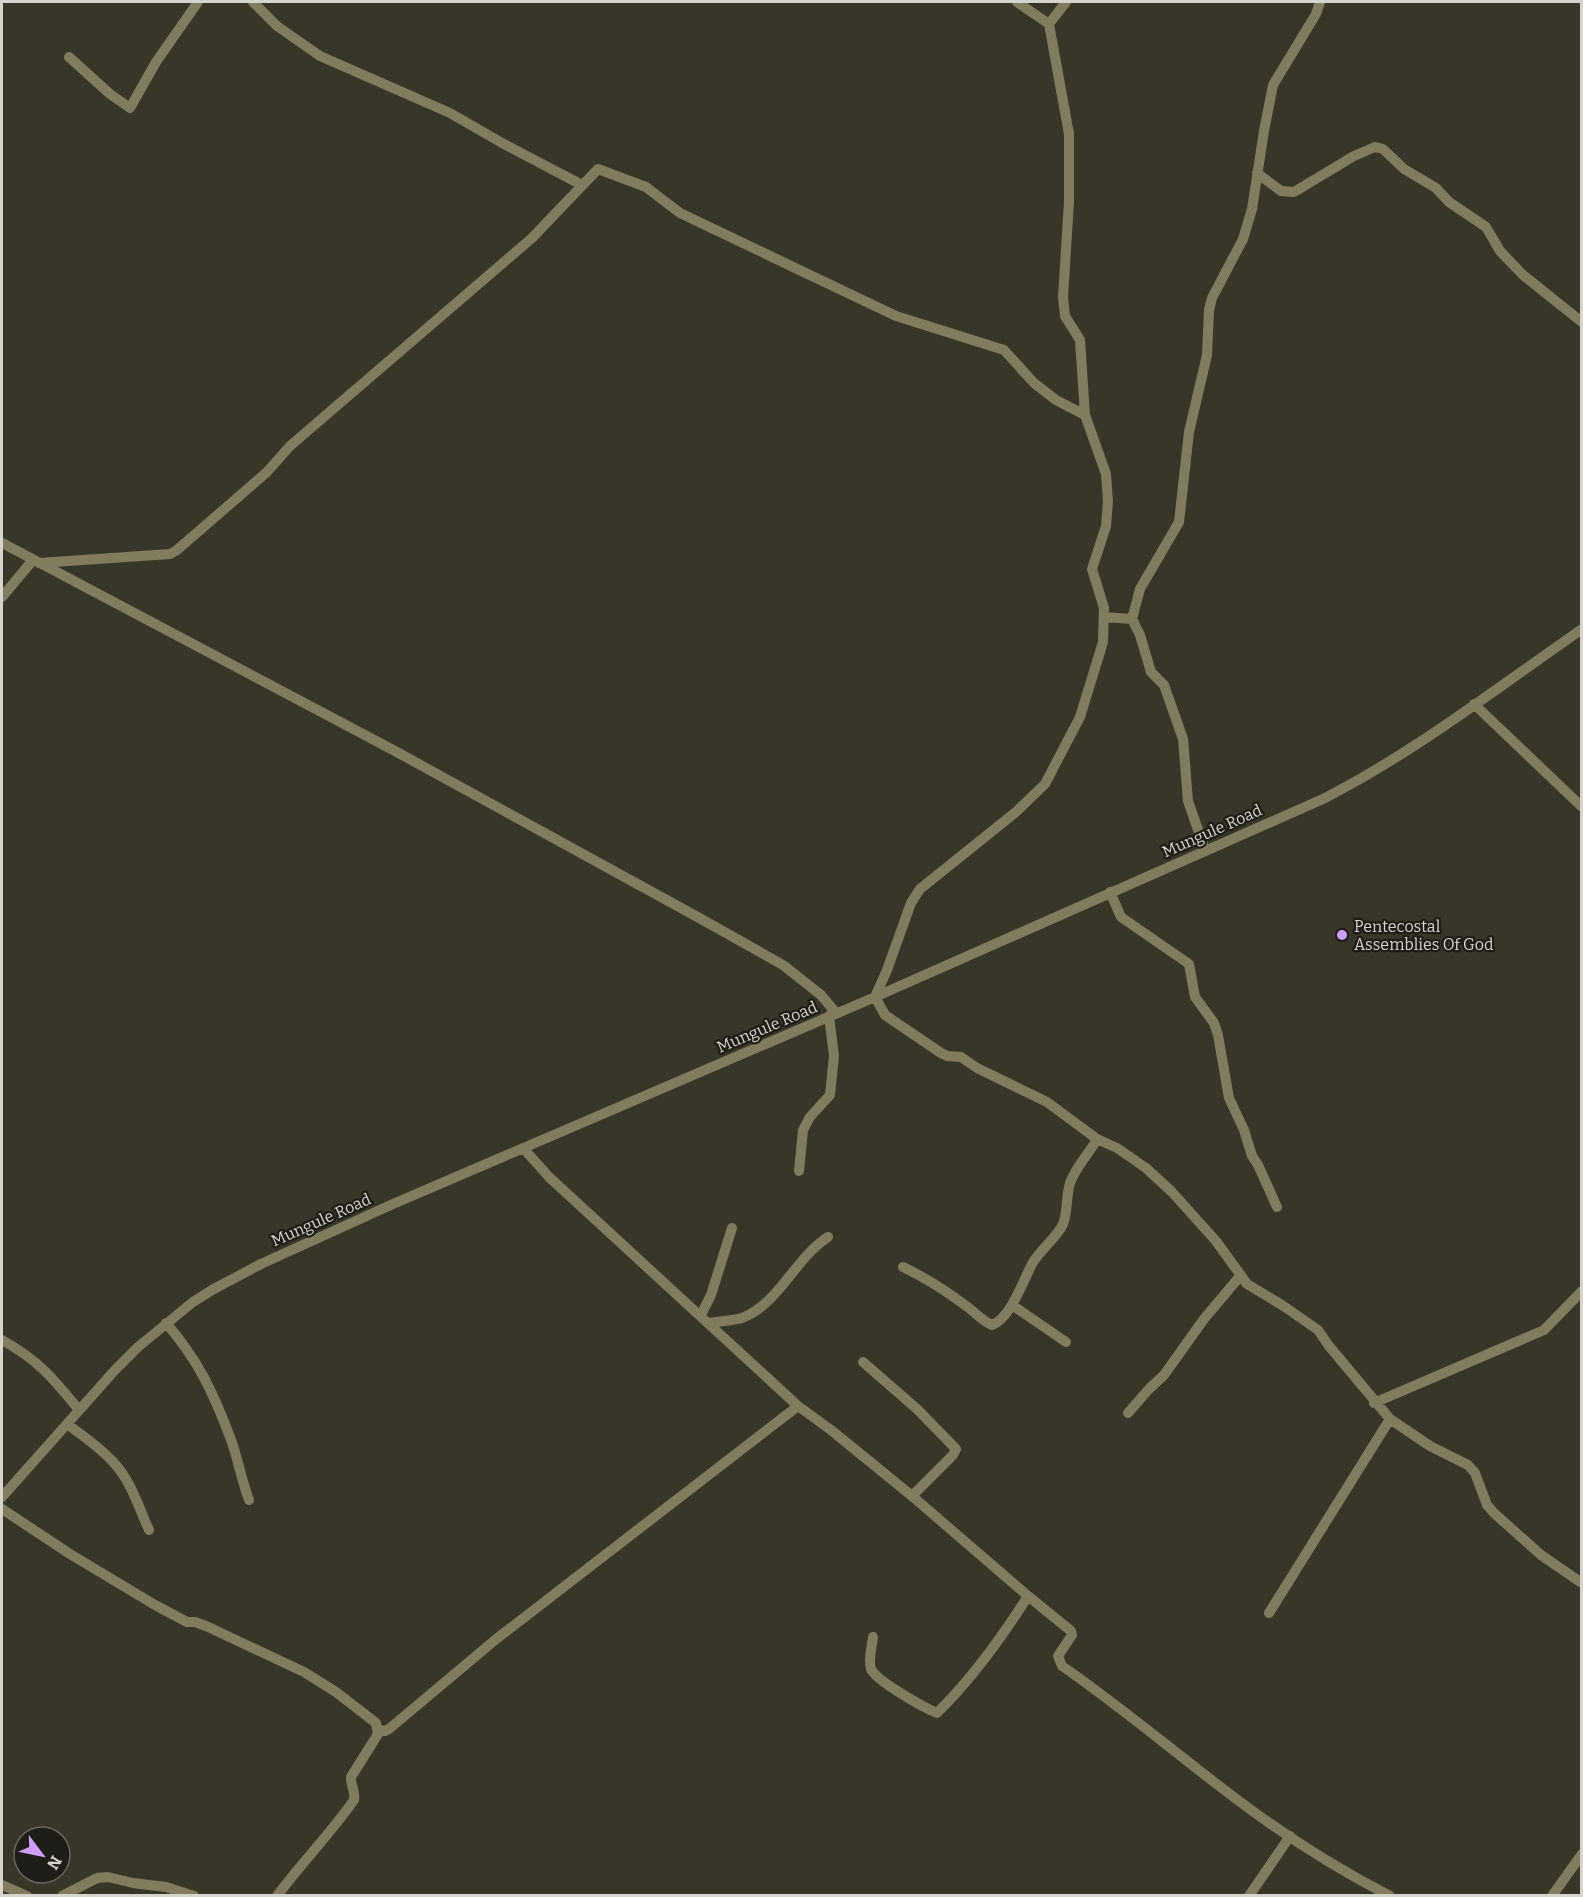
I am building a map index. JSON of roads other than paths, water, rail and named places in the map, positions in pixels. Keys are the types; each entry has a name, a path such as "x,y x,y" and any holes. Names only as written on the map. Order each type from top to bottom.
{"street":[{"path":"69,57 110,94 130,108 156,62 198,2"},
{"path":"253,2 277,26 320,56 450,113 502,144 582,185"},
{"path":"1017,2 1050,24"},
{"path":"1066,2 1050,24 1069,134 1069,202 1063,297 1065,316 1080,340 1085,415 1106,474 1108,501 1106,526 1092,568 1104,608 1103,642 1080,717 1045,784 1017,812 920,890 911,903 890,963 875,997 885,1015 940,1053 947,1056 961,1056 977,1068 1047,1102 1097,1139 1117,1148 1146,1168 1172,1192 1216,1241 1247,1284 1318,1330 1374,1403 1390,1419 1430,1446 1468,1465 1475,1473 1487,1505 1494,1513 1541,1555 1581,1583"},
{"path":"1205,850 1188,801 1184,739 1164,686 1151,672 1140,635 1132,619 1140,589 1179,522 1190,432 1208,355 1209,310 1212,298 1243,239 1252,209 1273,85 1316,14 1320,2"},
{"path":"1257,173 1281,191 1294,192 1354,156 1376,147 1383,149 1404,169 1436,188 1449,202 1486,226 1500,251 1523,274 1581,322"},
{"path":"2,597 36,562 170,554 177,550 267,472 290,446 532,238 598,169 646,187 680,213 896,316 999,347 1041,389 1056,400 1085,415"},
{"path":"2,543 395,751 783,965 821,995 833,1014 834,1056 830,1095 810,1117 803,1130 799,1171"},
{"path":"1104,617 1132,619"},
{"name":"Mungule Road","path":"2,1497 115,1370 166,1323 212,1290 261,1264 523,1148 875,997 1323,799 1397,758 1581,629"},
{"path":"1474,704 1581,807"},
{"path":"1110,892 1121,917 1189,964 1195,997 1214,1023 1218,1035 1229,1098 1244,1130 1252,1156 1277,1207"},
{"path":"903,1267 923,1276 965,1305 982,1321 992,1325 999,1323 1012,1305 1033,1262 1063,1224 1071,1181 1097,1139"},
{"path":"523,1148 549,1177 798,1407 831,1430 912,1496 1071,1631 1072,1635 1058,1656 1062,1666 1147,1728 1239,1801 1321,1858 1390,1896"},
{"path":"705,1319 732,1228"},
{"path":"705,1319 742,1318 763,1304 818,1243 828,1237"},
{"path":"1128,1413 1164,1375 1204,1319 1241,1275"},
{"path":"1374,1403 1544,1330 1581,1291"},
{"path":"1012,1305 1066,1342"},
{"path":"166,1323 192,1355 205,1377 230,1437 249,1500"},
{"path":"2,1340 39,1364 51,1375 79,1410"},
{"path":"863,1362 917,1409 956,1449 953,1455 912,1496"},
{"path":"379,1730 389,1729 495,1640 798,1407"},
{"path":"1269,1613 1390,1419"},
{"path":"67,1424 97,1446 115,1464 126,1480 148,1530"},
{"path":"2,1509 93,1568 162,1609 187,1622 206,1626 317,1679 376,1723 379,1730 375,1740 351,1777 354,1800 330,1832 301,1863 277,1896"},
{"path":"873,1637 871,1668 877,1677 938,1713 976,1669 1028,1596"},
{"path":"1249,1896 1290,1836"},
{"path":"1552,1896 1581,1854"},
{"path":"62,1896 97,1878 108,1877 166,1887 194,1896"},
{"path":"2,1885 27,1896"}],"place":[{"name":"Pentecostal Assemblies Of God","path":"1342,935"}]}
